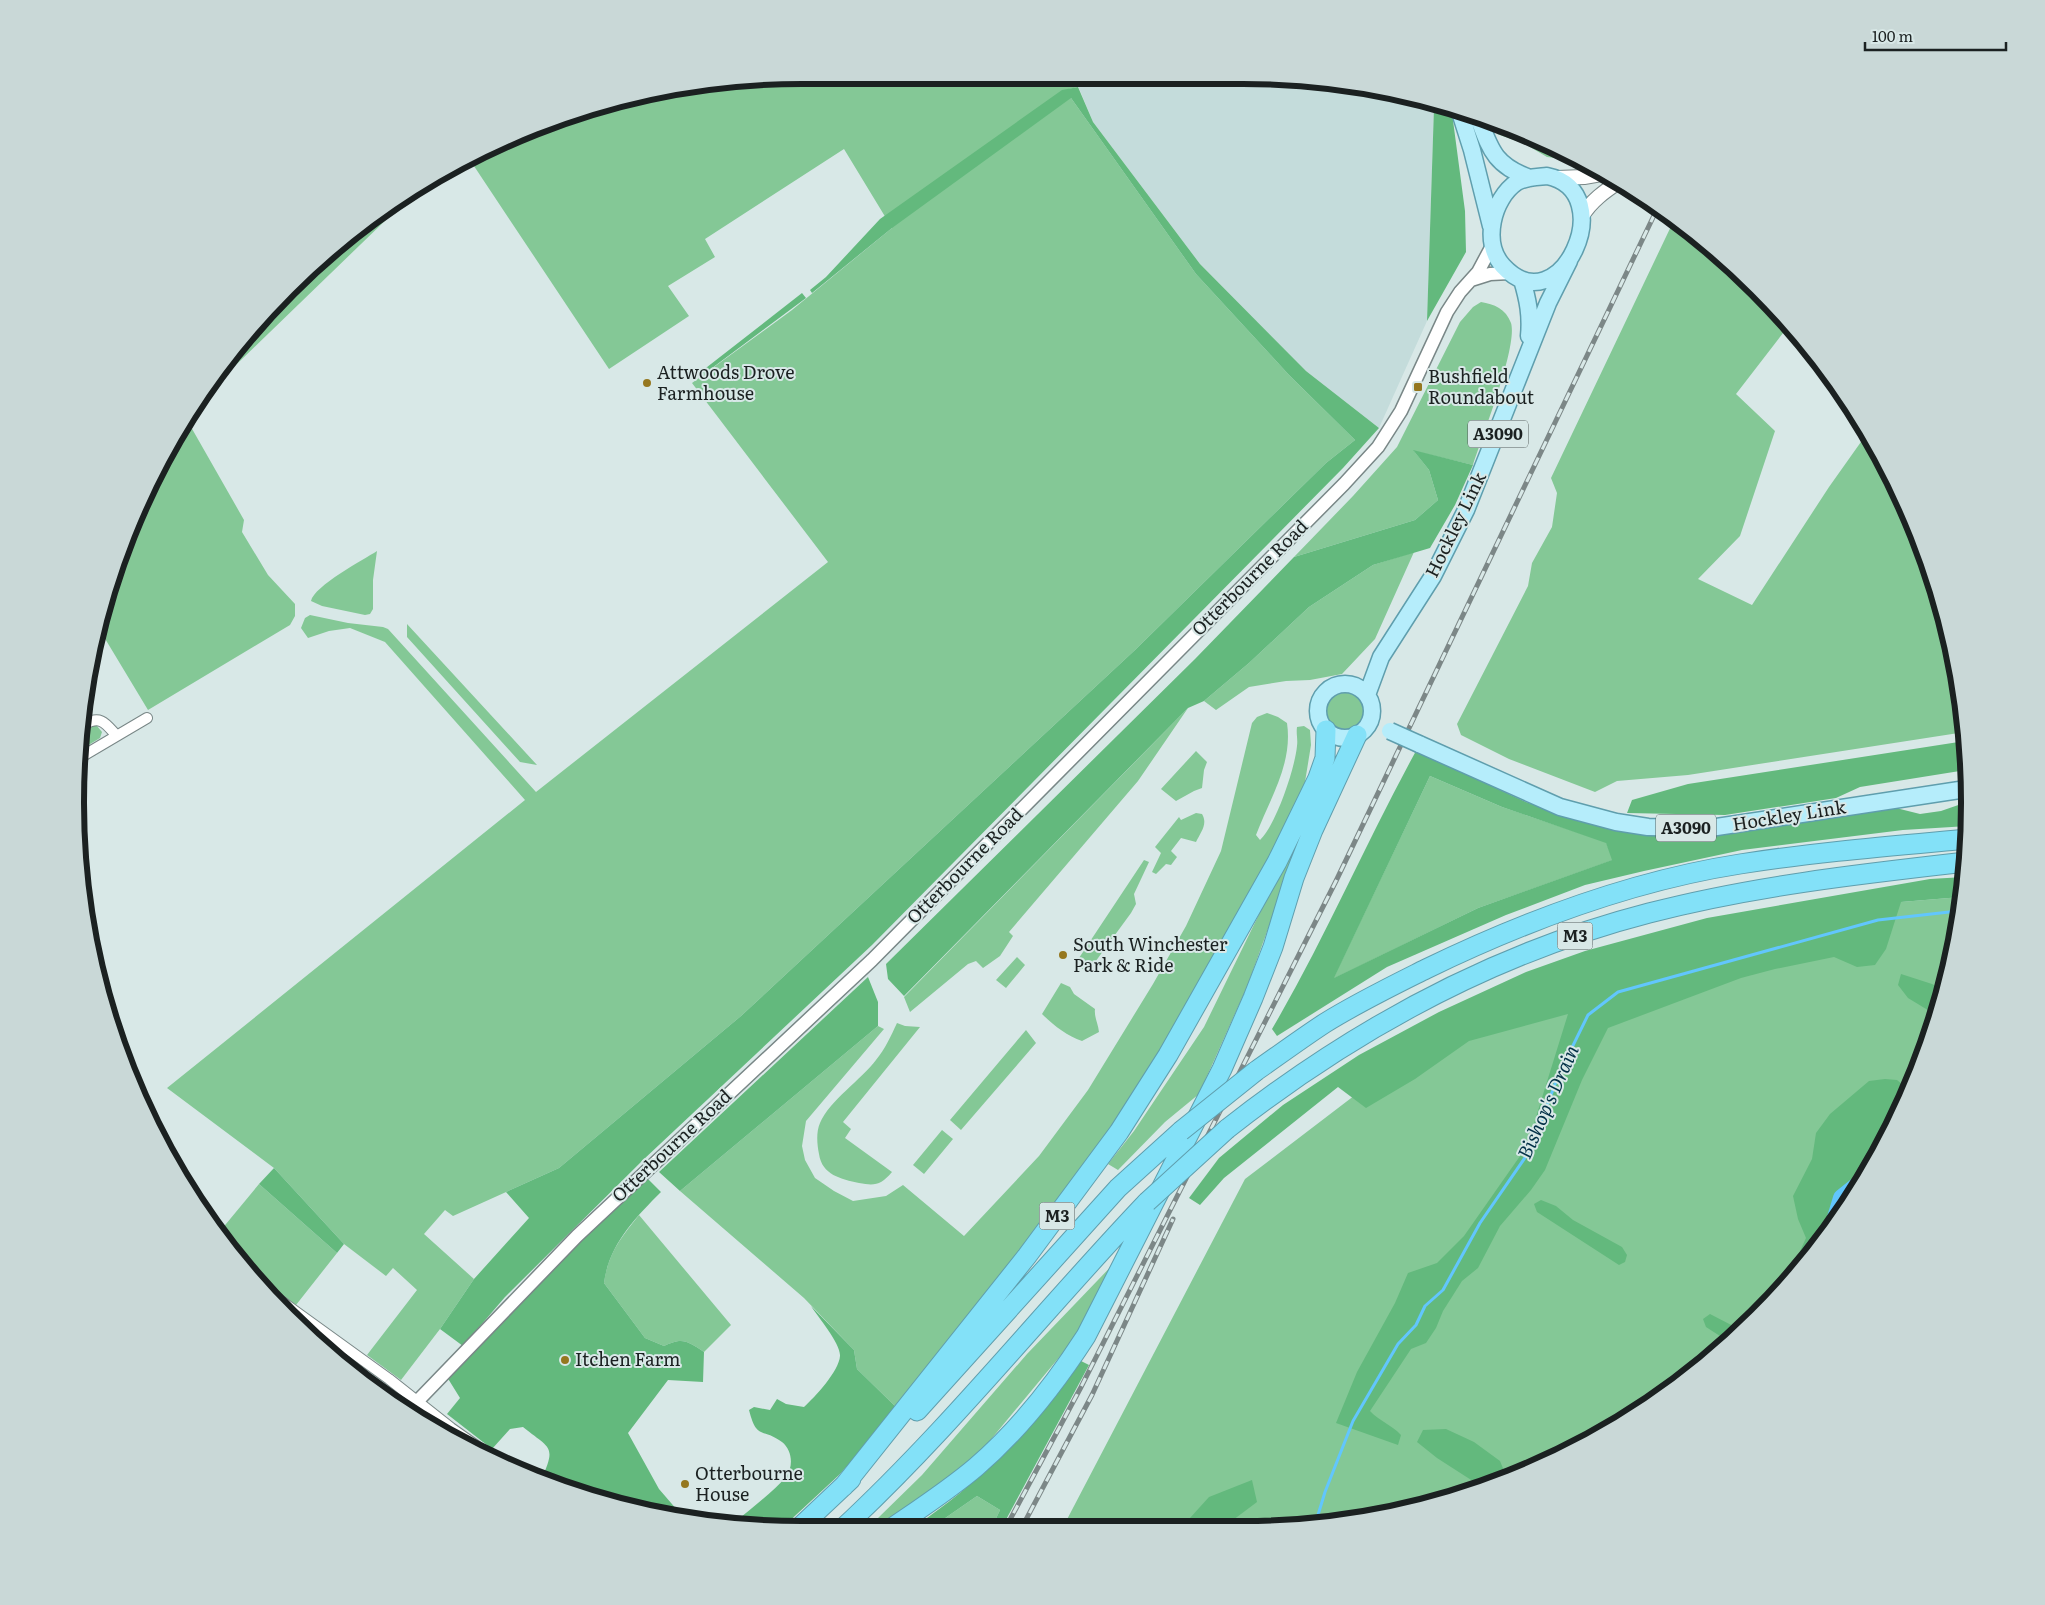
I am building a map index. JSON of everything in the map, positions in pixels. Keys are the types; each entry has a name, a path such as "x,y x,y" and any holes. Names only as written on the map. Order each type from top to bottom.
{"highway":[{"name":"M3","path":"842,1487 1033,1248 1119,1132 1168,1055 1277,862 1318,778 1325,758 1326,730"},
{"path":"902,1521 977,1466 1027,1415 1062,1372 1086,1336 1147,1218 1236,1037 1273,947 1294,878 1313,830 1360,734"},
{"name":"M3","path":"806,1521 888,1442 943,1384 1057,1254 1118,1188 1181,1130 1256,1071 1326,1023 1389,987 1458,953 1526,924 1599,898 1672,878 1739,864 1854,849 1960,840"},
{"name":"M3","path":"850,1521 903,1469 1096,1255 1147,1202 1227,1129 1274,1092 1324,1058 1414,1005 1484,970 1560,941 1649,913 1728,896 1844,876 1959,863"}],"main road":[{"path":"1462,118 1472,150 1496,256 1516,276 1539,282 1555,276 1569,261 1581,233 1582,216 1572,192 1557,178"},
{"path":"1482,125 1494,154 1500,162 1516,173 1530,178"},
{"path":"1492,237 1496,208 1504,195 1519,182 1530,178 1547,176 1557,178 1593,175"},
{"path":"1582,216 1597,198 1612,187"},
{"name":"Hockley Link","path":"1367,695 1381,657 1433,576 1466,510 1517,384 1526,356 1569,261"},
{"name":"Hockley Link","path":"1516,276 1529,303 1531,319 1526,356"},
{"name":"Hockley Link","path":"1340,684 1362,672 1381,657"},
{"path":"1340,684 1354,686 1367,695 1372,712 1371,720 1360,734 1351,738 1338,737 1326,730 1319,719 1318,706 1320,700 1327,690 1340,684"},
{"name":"Hockley Link","path":"1372,712 1390,731 1560,807 1616,822 1648,827 1710,828 1961,790"},
{"name":"Hockley Link","path":"1360,734 1390,731"}],"street":[{"name":"Otterbourne Road","path":"412,1406 582,1232 872,960 1378,447 1401,411 1447,312 1484,262 1492,237"},
{"path":"1471,280 1490,274 1516,276"},
{"path":"85,754 147,718"},
{"path":"89,722 92,720 100,721 107,725 116,735"},
{"path":"293,1309 417,1400 458,1433"}],"shaded area":[{"path":"1077,84 1290,85 1383,98 1434,110 1427,321 1379,428 1306,371 1200,264 1093,122"},
{"path":"319,1334 377,1376 396,1392 395,1394 365,1373"}],"green space":[{"path":"802,84 1077,84 1078,87 1069,89 1071,98 1196,274 1289,375 1355,440 1326,463 1135,650 741,1016 559,1168 453,1216 445,1210 424,1234 474,1279 440,1329 401,1380 367,1355 417,1290 393,1268 386,1276 344,1244 274,1168 167,1088 525,800 385,642 350,628 329,631 308,638 301,628 305,618 310,615 388,629 536,792 828,562 692,383 792,310 892,228 844,149 705,239 715,257 668,286 689,316 609,369 473,164 527,138 571,122 616,108 709,90 755,85"},
{"path":"1078,87 1093,122 1200,264 1306,371 1379,428 1343,468 872,945 643,1160 505,1297 463,1346 440,1329 474,1279 529,1218 506,1192 559,1168 741,1016 1135,650 1326,463 1355,440 1289,375 1196,274 1071,98 892,228 812,293 810,290 826,277 880,219 1062,90"},
{"path":"1434,110 1452,115 1465,211 1466,252 1427,321"},
{"path":"1495,130 1518,138 1561,159 1547,157 1525,144 1497,134"},
{"path":"397,209 223,377 262,329 294,294 365,232"},
{"path":"1671,226 1716,262 1751,294 1785,331 1736,394 1775,431 1740,536 1698,579 1752,605 1829,487 1863,439 1907,527 1923,571 1937,616 1947,662 1958,733 1688,775 1617,781 1595,792 1509,759 1461,735 1457,724 1528,586 1532,563 1552,527 1557,493 1551,478"},
{"path":"802,293 806,298 704,374 702,371"},
{"path":"1481,302 1495,306 1506,314 1511,323 1512,335 1504,371 1473,465 1414,451 1429,470 1438,500 1415,520 1294,557 1397,447 1460,322 1473,307"},
{"path":"191,426 244,520 242,532 268,575 295,604 295,616 290,625 148,710 104,636 122,571 138,527 158,485"},
{"path":"1413,450 1473,465 1455,505 1430,548 1373,565 1309,607 1249,663 1204,701 1188,708 904,996 888,979 886,964 1195,659 1294,557 1415,520 1438,500 1429,470"},
{"path":"377,551 373,580 373,609 370,614 365,615 322,606 311,601 314,595 330,581"},
{"path":"1414,552 1375,639 1342,674 1310,680 1286,681 1249,687 1216,710 1204,701 1249,663 1309,607 1373,565"},
{"path":"407,624 537,765 520,762 407,637"},
{"path":"1345,692 1359,698 1365,712 1359,726 1345,732 1331,726 1325,712 1331,698"},
{"path":"1188,708 1138,781 1009,932 1013,936 1000,956 983,968 976,961 968,964 910,1012 904,997"},
{"path":"1267,713 1287,723 1288,738 1284,767 1256,835 1260,840 1272,822 1289,781 1297,746 1297,727 1304,726 1310,730 1311,745 1305,782 1277,845 1193,1000 1094,1157 898,1409 857,1369 854,1350 804,1298 680,1191 878,1026 884,1029 806,1121 802,1146 805,1160 815,1178 853,1201 886,1196 903,1185 964,1236 1039,1156 1088,1090 1153,984 1186,926 1221,851 1252,723 1257,717"},
{"path":"92,725 97,726 102,732 100,738 86,747 88,727"},
{"path":"1959,742 1960,771 1860,787 1836,798 1725,815 1627,813 1632,800 1688,784"},
{"path":"1196,751 1207,762 1202,788 1176,801 1161,789"},
{"path":"1416,751 1526,802 1584,822 1632,831 1892,807 1920,814 1941,811 1961,804 1960,826 1903,830 1742,850 1585,885 1506,915 1387,967 1277,1036 1272,1029 1310,960","holes":["1430,776 1502,807 1606,843 1612,860 1478,908 1334,978"]},
{"path":"1430,776 1502,807 1606,842 1613,860 1478,908 1333,979"},
{"path":"1196,813 1202,814 1204,821 1203,828 1196,842 1181,838 1171,851 1177,857 1171,865 1166,864 1156,874 1152,872 1161,853 1155,847 1179,817 1181,820"},
{"path":"1290,851 1299,852 1278,901 1247,987 1199,1094 1165,1122 1118,1170 1108,1164 1134,1131 1204,1027"},
{"path":"1144,860 1149,862 1134,894 1136,904 1090,969 1084,970 1075,964"},
{"path":"1957,877 1955,898 1901,902 1886,949 1875,965 1857,967 1834,957 1775,969 1741,978 1608,1028 1582,1080 1545,1170 1531,1190 1500,1226 1478,1268 1462,1281 1426,1343 1411,1349 1370,1411 1401,1435 1398,1445 1336,1423 1357,1372 1395,1303 1408,1273 1437,1263 1464,1236 1527,1146 1568,1014 1469,1041 1415,1079 1366,1108 1338,1087 1224,1178 1200,1205 1189,1198 1219,1158 1283,1105 1359,1055 1439,1012 1526,972 1585,951 1707,918 1930,879"},
{"path":"1955,898 1937,989 1907,1078 1865,1162 1813,1240 1751,1311 1680,1373 1602,1425 1560,1447 1518,1467 1429,1497 1336,1515 1290,1520 1066,1521 1245,1179 1435,1034 1877,904"},
{"path":"1017,957 1025,965 1006,988 996,980"},
{"path":"1901,974 1937,987 1930,1011 1908,998 1898,985"},
{"path":"868,977 878,1002 878,1026 680,1191 659,1172"},
{"path":"1061,983 1070,987 1074,994 1095,1009 1099,1032 1082,1041 1060,1030 1042,1014"},
{"path":"897,1023 905,1026 920,1027 843,1122 851,1129 845,1138 892,1172 877,1184 859,1183 839,1178 828,1171 821,1161 817,1138 820,1123 838,1098 870,1068 885,1047"},
{"path":"1026,1030 1036,1043 961,1130 950,1120"},
{"path":"1897,1080 1904,1085 1865,1162 1840,1202 1796,1261 1806,1238 1798,1219 1793,1196 1812,1159 1816,1133 1830,1114 1869,1081"},
{"path":"942,1130 953,1139 924,1174 913,1165"},
{"path":"274,1168 344,1244 337,1253 259,1184"},
{"path":"646,1177 661,1192 624,1233 611,1257 604,1283 645,1338 664,1346 685,1341 704,1352 703,1382 668,1380 628,1433 659,1489 677,1509 616,1497 544,1473 549,1460 548,1449 545,1444 523,1427 510,1429 492,1449 447,1414 460,1398 447,1377 568,1252"},
{"path":"259,1184 337,1253 296,1305 275,1290 223,1227"},
{"path":"1541,1200 1556,1206 1573,1220 1622,1247 1627,1255 1625,1262 1619,1265 1537,1212 1534,1204"},
{"path":"639,1215 731,1325 704,1352 685,1341 664,1346 645,1338 604,1283 612,1254"},
{"path":"1121,1256 1071,1343 983,1449 927,1496 885,1521 878,1521 877,1519 922,1475 1027,1354"},
{"path":"811,1306 854,1350 857,1369 898,1409 839,1475 790,1521 739,1518 781,1483 789,1473 791,1463 790,1454 785,1445 758,1430 749,1410 754,1407 770,1410 777,1399 786,1404 804,1407 814,1397 836,1369 839,1362 840,1356 837,1345"},
{"path":"1710,1314 1734,1326 1720,1339 1720,1336 1706,1327 1703,1319"},
{"path":"1081,1361 1089,1365 1005,1521 995,1521 1000,1510 977,1496 941,1521 923,1521 960,1493 993,1463 1040,1414"},
{"path":"422,1409 435,1420 420,1410"},
{"path":"1446,1429 1474,1442 1500,1461 1504,1472 1475,1483 1437,1458 1417,1442 1423,1430"},
{"path":"1252,1480 1257,1502 1232,1521 1187,1521 1209,1497"},
{"path":"977,1496 1000,1510 995,1521 941,1521"}],"waterway":[{"name":"Bishop's Drain","path":"1318,1517 1325,1492 1353,1421 1398,1344 1416,1325 1425,1306 1443,1290 1480,1223 1531,1149 1558,1076 1588,1015 1618,992 1878,920 1952,912"}],"railway":[{"path":"1009,1521 1080,1389 1336,881 1655,214"},
{"path":"1025,1521 1092,1395 1173,1219"}],"place":[{"name":"Attwoods Drove Farmhouse","path":"647,383"},
{"name":"Bushfield Roundabout","path":"1418,387"},
{"name":"South Winchester Park & Ride","path":"1063,955"},
{"name":"Itchen Farm","path":"565,1360"},
{"name":"Otterbourne House","path":"685,1484"}]}
